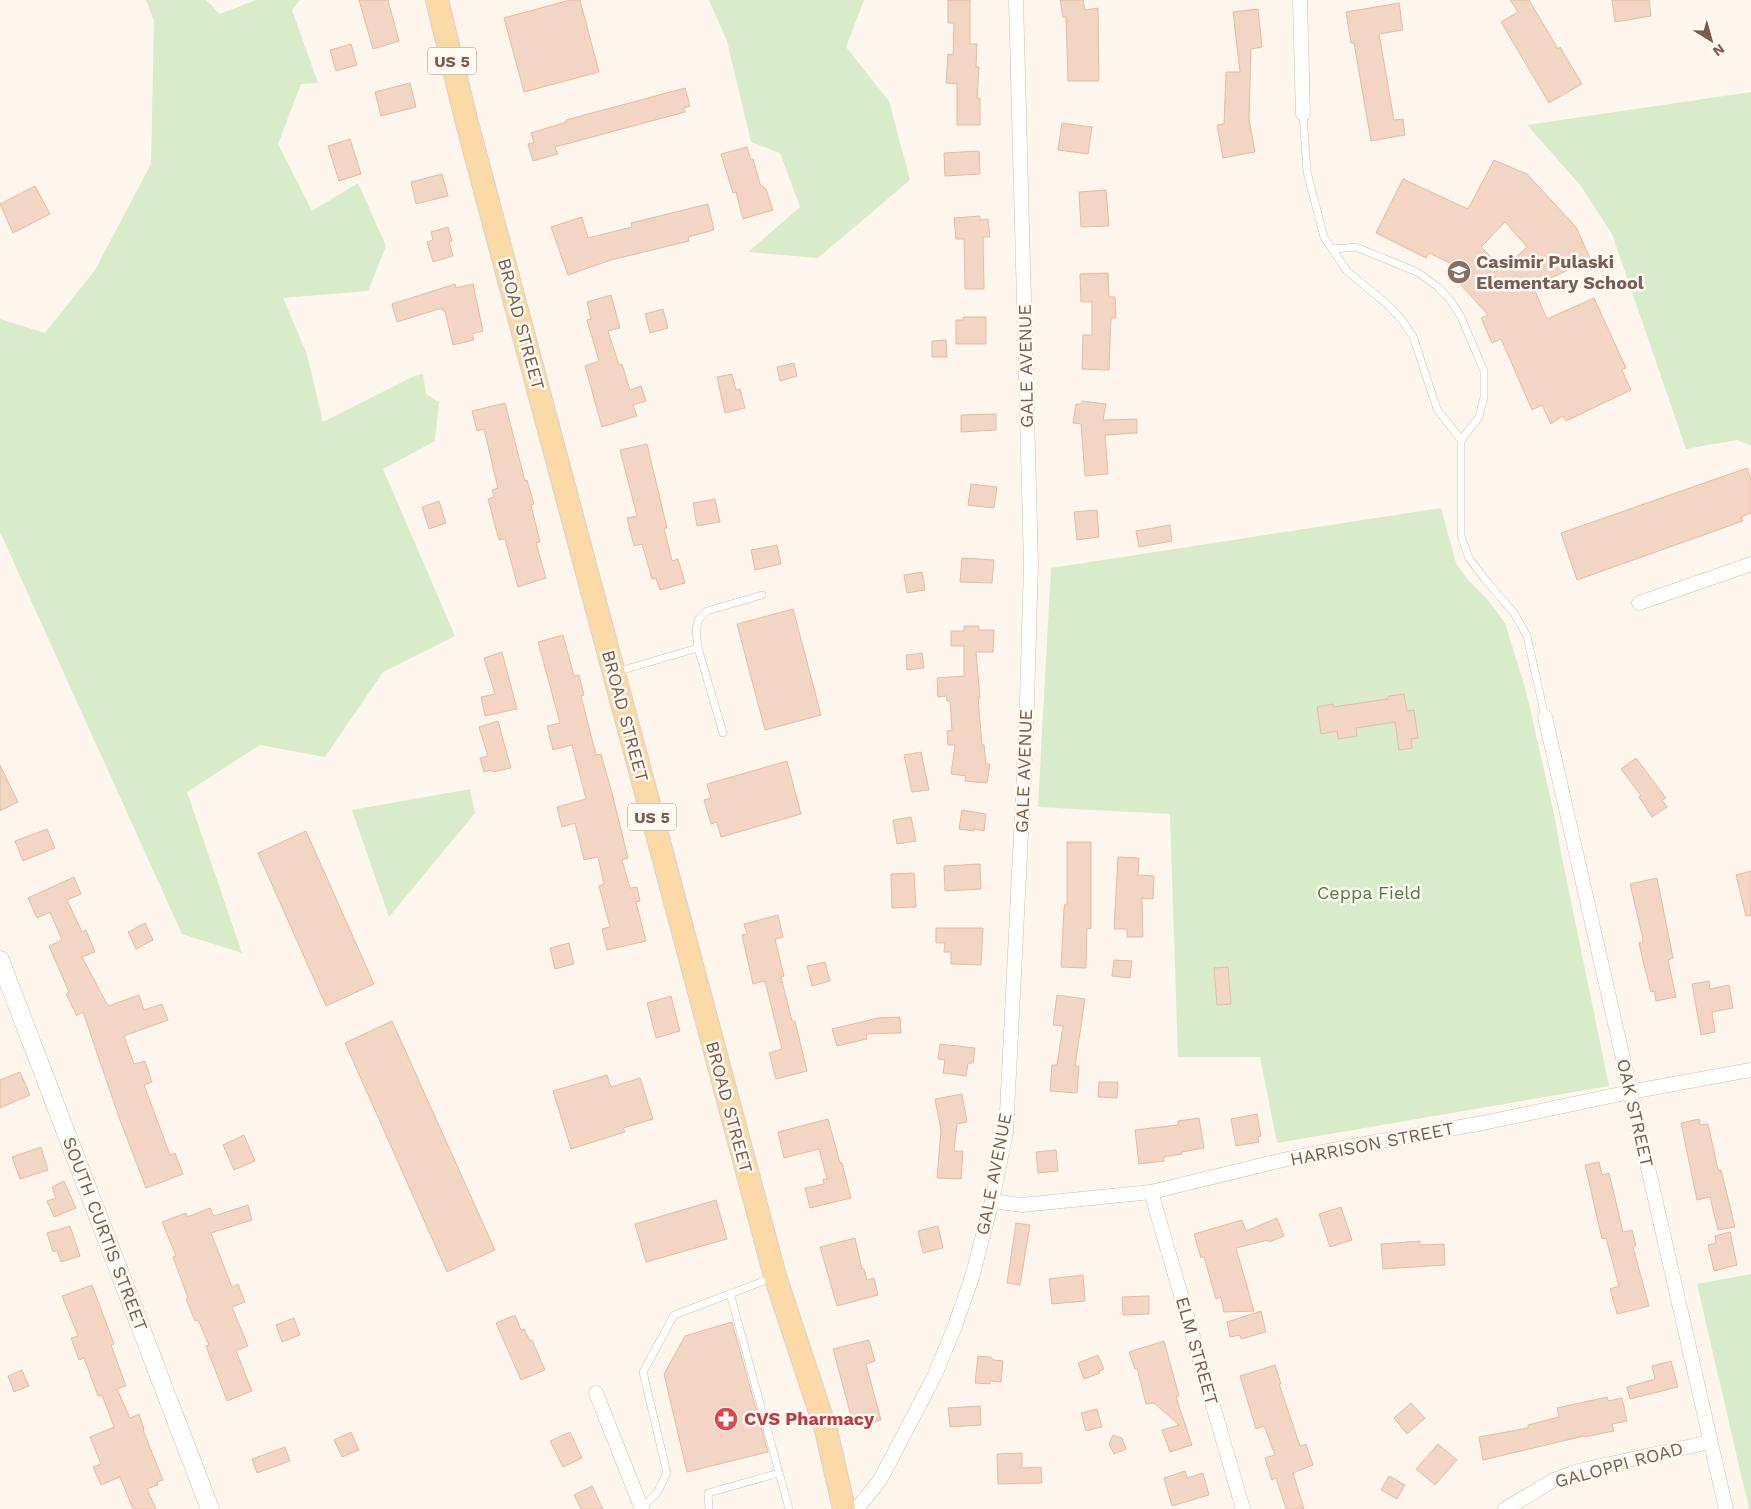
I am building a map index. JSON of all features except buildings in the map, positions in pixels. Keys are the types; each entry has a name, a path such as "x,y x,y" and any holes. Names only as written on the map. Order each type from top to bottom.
{"main road":[{"name":"BROAD STREET","path":"437,0 467,123 775,1276 826,1430 844,1509"}],"street":[{"name":"GALE AVENUE","path":"857,1509 880,1480 934,1375 955,1326 972,1277 992,1201 1006,1132 1026,735 1031,564 1016,0"},
{"path":"1300,0 1303,114"},
{"path":"1639,604 1751,564"},
{"name":"OAK STREET","path":"1546,717 1726,1509"},
{"name":"SOUTH CURTIS STREET","path":"0,960 210,1509"},
{"name":"HARRISON STREET","path":"992,1201 1030,1204 1151,1192 1284,1160 1751,1070"},
{"name":"ELM STREET","path":"1151,1192 1243,1509"},
{"path":"596,1393 642,1509"},
{"name":"GALOPPI ROAD","path":"1505,1509 1554,1480 1578,1471 1710,1442"}],"lane":[{"path":"1303,114 1307,172 1324,237 1348,271 1388,305 1414,336 1437,409 1461,440 1461,536 1470,558 1514,614 1526,636 1546,717"},
{"path":"1333,249 1356,247 1417,272 1438,287 1451,301 1461,317 1484,371 1484,396 1479,417 1461,440"},
{"path":"723,733 698,648 696,629 699,619 707,611 762,595"},
{"path":"614,673 698,648"},
{"path":"642,1509 657,1493 667,1473 643,1372 674,1315 775,1276"},
{"path":"730,1293 789,1509"},
{"path":"709,1509 708,1492 779,1472"}],"green space":[{"path":"146,0 206,0 220,14 256,0 300,0 292,10 318,83 301,84 278,144 312,211 358,183 386,246 368,291 283,298 307,354 323,422 414,376 423,374 426,394 439,402 435,441 383,469 455,636 383,672 325,757 260,745 187,792 242,953 182,934 0,532 0,319 45,333 95,270 151,164 154,21"},
{"path":"709,0 864,0 846,47 889,101 910,180 818,258 748,252 800,207 780,153 751,142 727,41"},
{"path":"1751,92 1751,446 1737,440 1686,449 1612,234 1581,186 1527,125"},
{"name":"Ceppa Field","path":"1441,508 1456,563 1505,623 1526,691 1555,818 1609,1086 1277,1143 1260,1057 1178,1057 1170,814 1038,807 1051,568"},
{"path":"470,789 475,813 389,917 352,810"},
{"path":"1751,1274 1751,1509 1749,1509 1697,1284"}],"place":[{"name":"Casimir Pulaski Elementary School","path":"1459,272"},
{"name":"CVS Pharmacy","path":"726,1419"}]}
